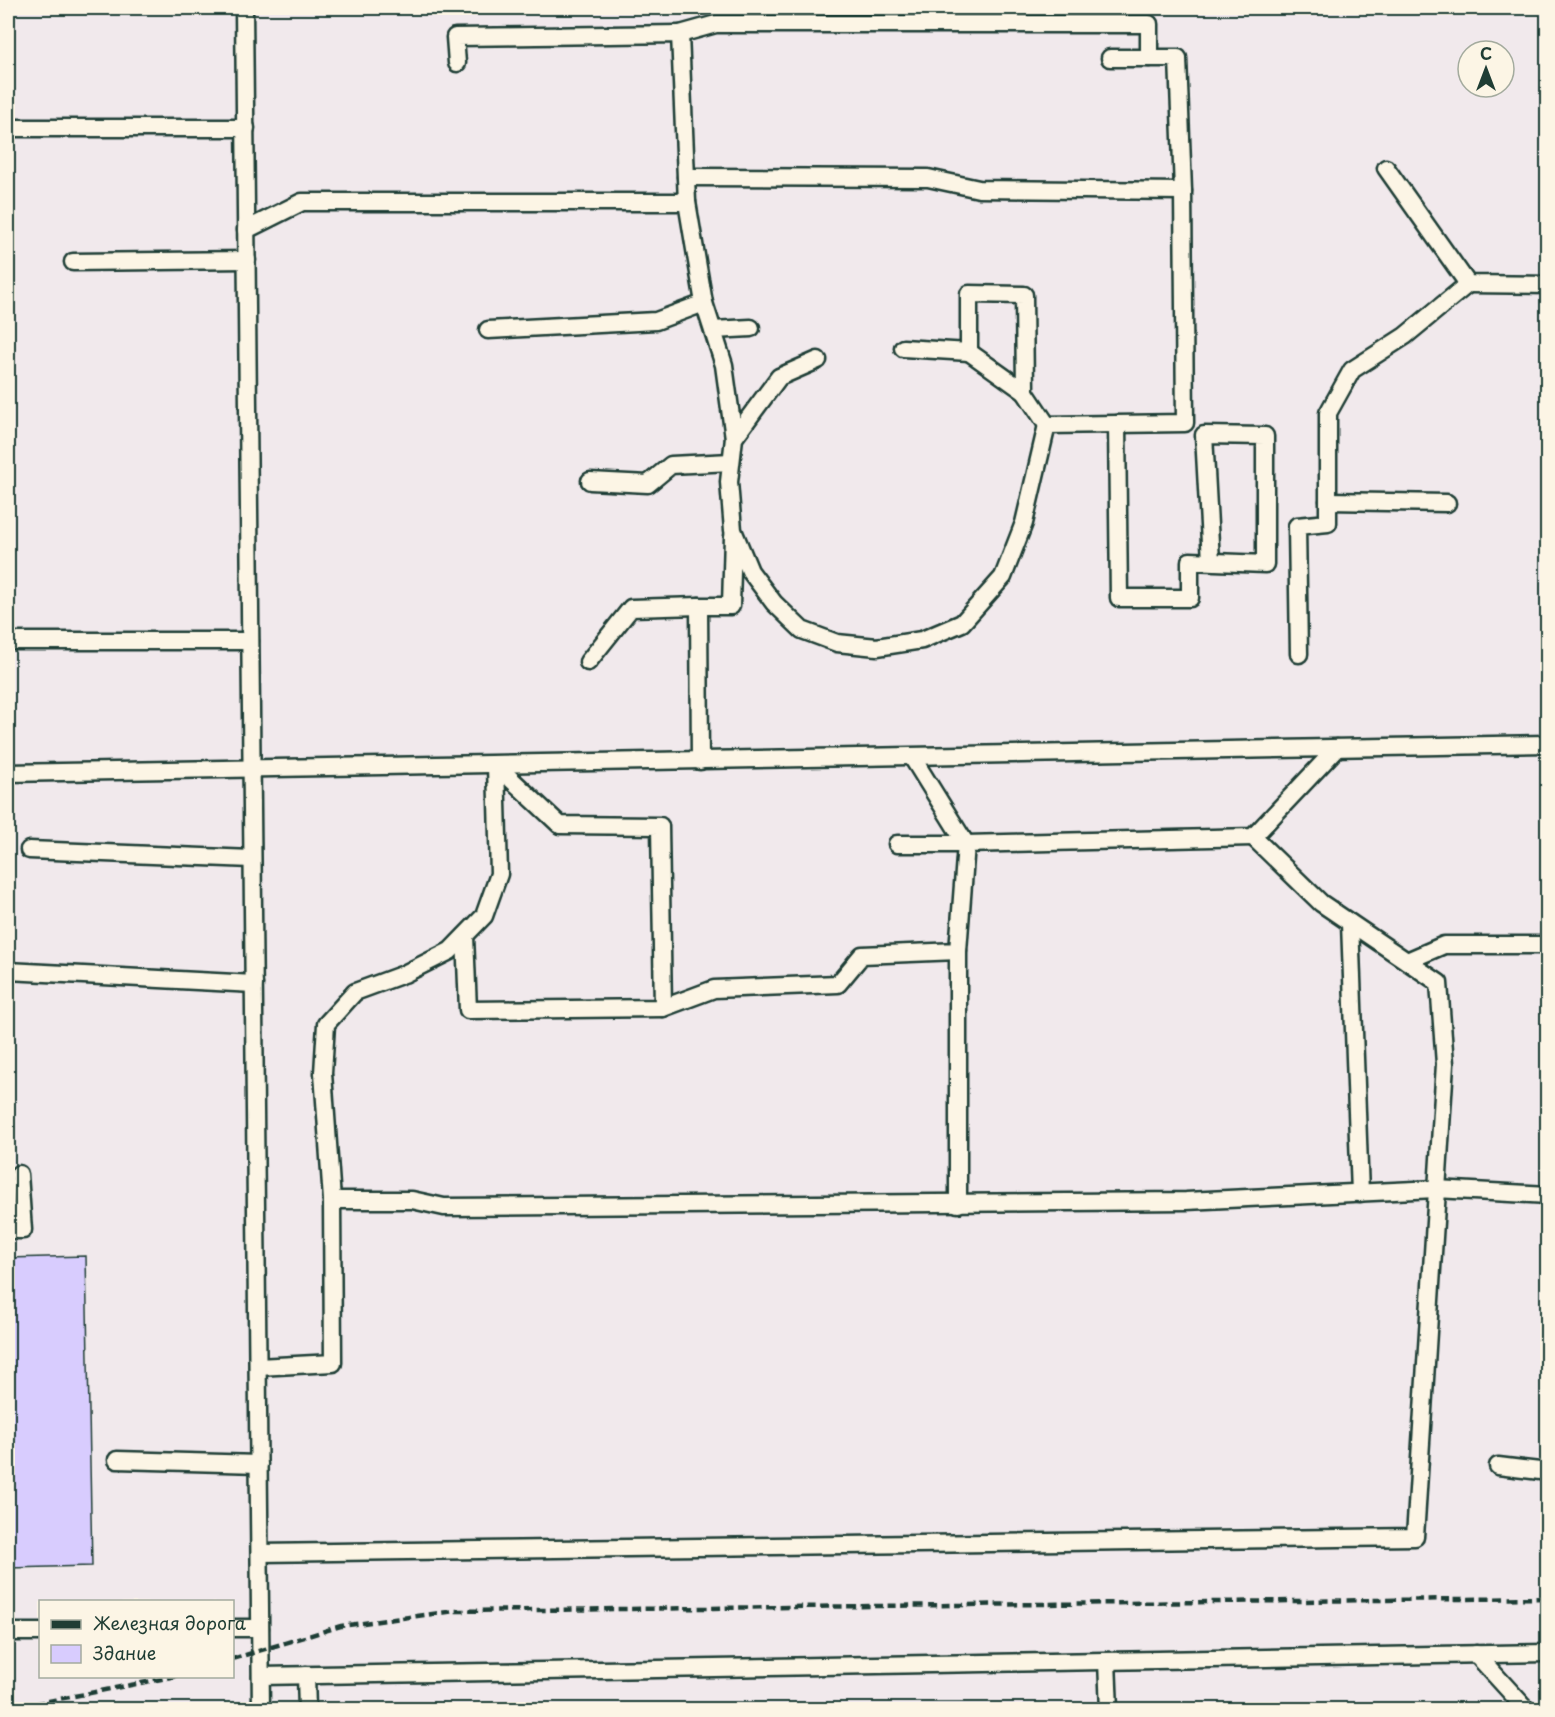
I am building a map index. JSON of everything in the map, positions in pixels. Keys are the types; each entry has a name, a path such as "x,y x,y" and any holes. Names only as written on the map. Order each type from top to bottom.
{"lane":[{"path":"244,8 261,1710"},
{"path":"457,63 455,38 680,34 716,24 1149,24 1149,58"},
{"path":"588,662 631,608 731,606 733,530 729,482 734,438 724,365 704,303 687,202 680,34"},
{"path":"1110,58 1178,58 1183,190 1185,423"},
{"path":"8,128 246,128"},
{"path":"1386,168 1468,284"},
{"path":"686,177 928,178 979,189 1183,190"},
{"path":"246,230 302,202 687,202"},
{"path":"73,262 246,260"},
{"path":"1299,654 1297,526 1328,523 1328,412 1352,370 1405,336 1468,284 1548,285"},
{"path":"969,352 969,294 1023,296 1025,392"},
{"path":"488,330 656,321 704,303"},
{"path":"713,330 751,328"},
{"path":"733,530 750,571 774,603 802,630 837,644 877,647 922,640 962,623 1003,577 1023,523 1047,425 1025,392 969,352 903,348"},
{"path":"734,438 779,377 818,360"},
{"path":"1047,425 1185,423 1204,435 1265,436 1265,564 1190,561 1190,598 1119,598 1117,424"},
{"path":"1204,435 1211,561"},
{"path":"590,480 648,484 671,465 731,462"},
{"path":"1328,501 1447,503"},
{"path":"699,606 700,761"},
{"path":"8,641 250,641"},
{"path":"8,773 1548,744"},
{"path":"897,844 1253,837 1337,748"},
{"path":"912,757 966,844 958,951 958,1204"},
{"path":"258,1367 333,1363 332,1200 323,1073 326,1024 355,992 404,974 450,951 484,916 499,874 496,765"},
{"path":"496,765 560,825 660,826 663,1008"},
{"path":"260,1553 1415,1537 1445,1064 1439,983 1321,903 1253,837"},
{"path":"29,850 252,860"},
{"path":"1350,923 1360,1193"},
{"path":"465,936 468,1010 663,1008 714,989 838,984 862,955 958,951"},
{"path":"1407,961 1444,945 1548,945"},
{"path":"8,971 254,984"},
{"path":"8,1230 23,1230 19,1174"},
{"path":"332,1200 412,1200 444,1208 1186,1201 1436,1189 1548,1195"},
{"path":"117,1460 259,1464"},
{"path":"1498,1466 1548,1472"},
{"path":"234,1628 260,1628"},
{"path":"8,1632 39,1632"},
{"path":"261,1676 1548,1653"},
{"path":"1476,1654 1527,1710"},
{"path":"1107,1661 1109,1710"},
{"path":"306,1675 307,1710"}],"shaded area":[{"path":"8,8 1547,8 1547,1709 8,1709"}],"building":[{"path":"86,1256 92,1566 8,1568 8,1258"}],"railway":[{"path":"234,1658 341,1626 455,1611 1548,1598"},
{"path":"8,1709 167,1678"}]}
